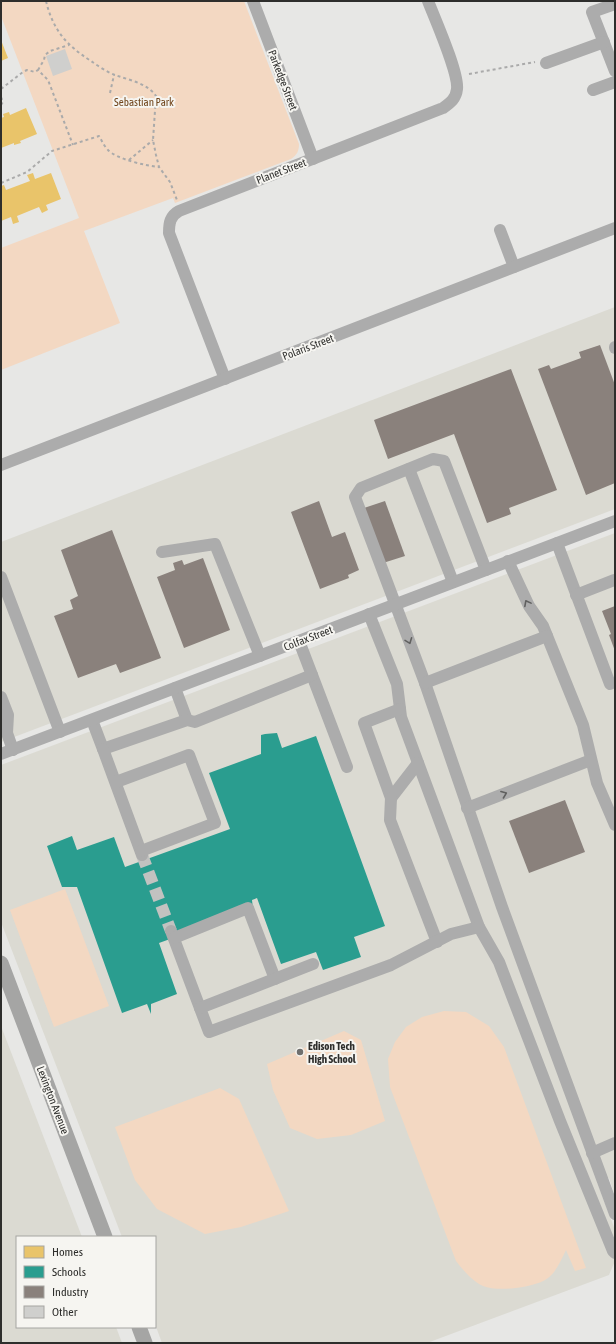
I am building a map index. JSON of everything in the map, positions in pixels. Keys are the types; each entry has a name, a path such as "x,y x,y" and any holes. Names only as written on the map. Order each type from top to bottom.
{"main road":[{"name":"Lexington Avenue","path":"1,963 104,1236"},
{"path":"138,1328 145,1343"}],"street":[{"name":"Parkedge Street","path":"252,1 313,159"},
{"name":"Planet Street","path":"225,378 169,233 169,226 172,217 179,211 443,108 450,103 455,97 458,83 428,1"},
{"path":"615,4 592,12 615,71"},
{"path":"546,63 604,42"},
{"path":"593,90 615,82"},
{"name":"Polaris Street","path":"1,465 615,228"},
{"path":"500,230 514,267"},
{"path":"486,570 444,461 433,460 361,488 355,497 425,682 467,808 515,944 615,1214"},
{"path":"409,469 453,582"},
{"name":"Colfax Street","path":"1,754 615,521"},
{"path":"556,543 610,684"},
{"path":"162,552 215,544 260,656"},
{"path":"508,562 528,606 543,626 583,725 597,783 615,825"},
{"path":"1,577 60,732"},
{"path":"576,596 614,580"},
{"path":"369,614 397,684 401,717 479,927 500,962 563,1128 596,1211 615,1253"},
{"path":"425,682 547,636"},
{"path":"300,641 347,767"},
{"path":"104,749 187,720 194,722 312,675"},
{"path":"175,688 187,720"},
{"path":"1,697 8,715 7,733 12,750"},
{"path":"400,709 364,723 391,798 390,820 437,942"},
{"path":"92,720 142,853 215,823 189,754 116,782"},
{"path":"467,808 591,760"},
{"path":"391,798 418,763"},
{"path":"275,979 248,908 172,935 209,1032 391,965 451,934 479,927"},
{"path":"200,1008 313,964"},
{"path":"592,1152 615,1143"}],"path":[{"path":"46,1 49,13 63,39 77,52 114,75 142,85 153,92 156,96 153,140 159,167 170,182 177,203"},
{"path":"1,89 22,72 27,70 35,72 38,70 44,60 45,55 50,50 69,45"},
{"path":"469,74 544,61 546,63"},
{"path":"38,70 48,80 73,145"},
{"path":"110,93 114,75"},
{"path":"1,97 3,102 1,105"},
{"path":"1,182 27,172 52,151 99,136 108,150 113,154 129,160 159,167"},
{"path":"129,160 153,140"}],"shaded area":[{"path":"615,307 615,509 1,742 1,542"},
{"name":"Edison Tech High School","path":"615,533 615,1196 609,1178 597,1182 615,1230 615,1261 609,1275 427,1343 162,1343 156,1327 156,1236 122,1236 1,922 1,765"},
{"path":"1,1026 82,1236 16,1236 16,1328 116,1328 122,1343 1,1343"}],"green space":[{"name":"Sebastian Park","path":"1,1 244,1 299,144 299,149 295,156 291,159 175,203 173,198 84,231 120,323 1,370 1,248 79,218 1,16"},
{"path":"65,889 109,1006 54,1027 10,910"},
{"path":"444,1011 466,1012 489,1026 504,1047 586,1268 575,1271 566,1250 554,1272 548,1278 526,1287 498,1289 479,1284 468,1275 456,1261 390,1087 388,1059 395,1042 406,1027 422,1017"},
{"path":"344,1031 361,1040 385,1121 351,1135 317,1139 290,1128 273,1090 267,1064"},
{"path":"220,1088 239,1099 289,1211 241,1227 205,1234 157,1209 135,1180 115,1127"}],"building: Homes":[{"path":"1,40 8,58 1,61"},
{"path":"26,108 37,134 20,141 21,143 14,145 14,143 1,148 1,118 4,117 3,114 9,112 10,115"},
{"path":"33,173 35,179 51,173 61,199 46,205 48,210 42,213 39,207 17,216 19,222 13,224 11,217 1,221 1,186 4,185 6,190 30,181 27,175"}],"building: Schools":[{"path":"277,733 282,748 316,736 385,926 354,937 361,957 323,970 316,952 281,964 257,898 252,900 253,909 159,943 177,994 151,1004 151,1014 147,1004 122,1013 77,887 62,887 47,846 72,836 77,850 114,837 125,867 230,829 209,773 261,754 261,735"}],"building: Industry":[{"path":"600,345 615,385 615,483 586,495 538,369 549,365 551,369 581,358 579,352"},
{"path":"511,369 557,490 509,508 511,514 487,523 454,434 388,459 374,420"},
{"path":"319,501 332,537 345,532 359,570 348,575 349,578 320,589 291,512"},
{"path":"385,501 405,556 383,563 364,508"},
{"path":"112,530 161,658 120,673 116,664 78,678 54,616 73,609 70,600 78,596 61,550"},
{"path":"203,558 230,630 184,648 157,577 175,570 173,563 182,560 184,565"},
{"path":"615,606 615,651 609,635 611,634 602,611"},
{"path":"565,800 585,852 529,873 509,821"}],"building: Other":[{"path":"65,49 72,69 53,76 46,56"}],"tunnel":[{"path":"142,855 171,931"}],"place":[{"name":"Edison Tech High School","path":"300,1052"}]}
